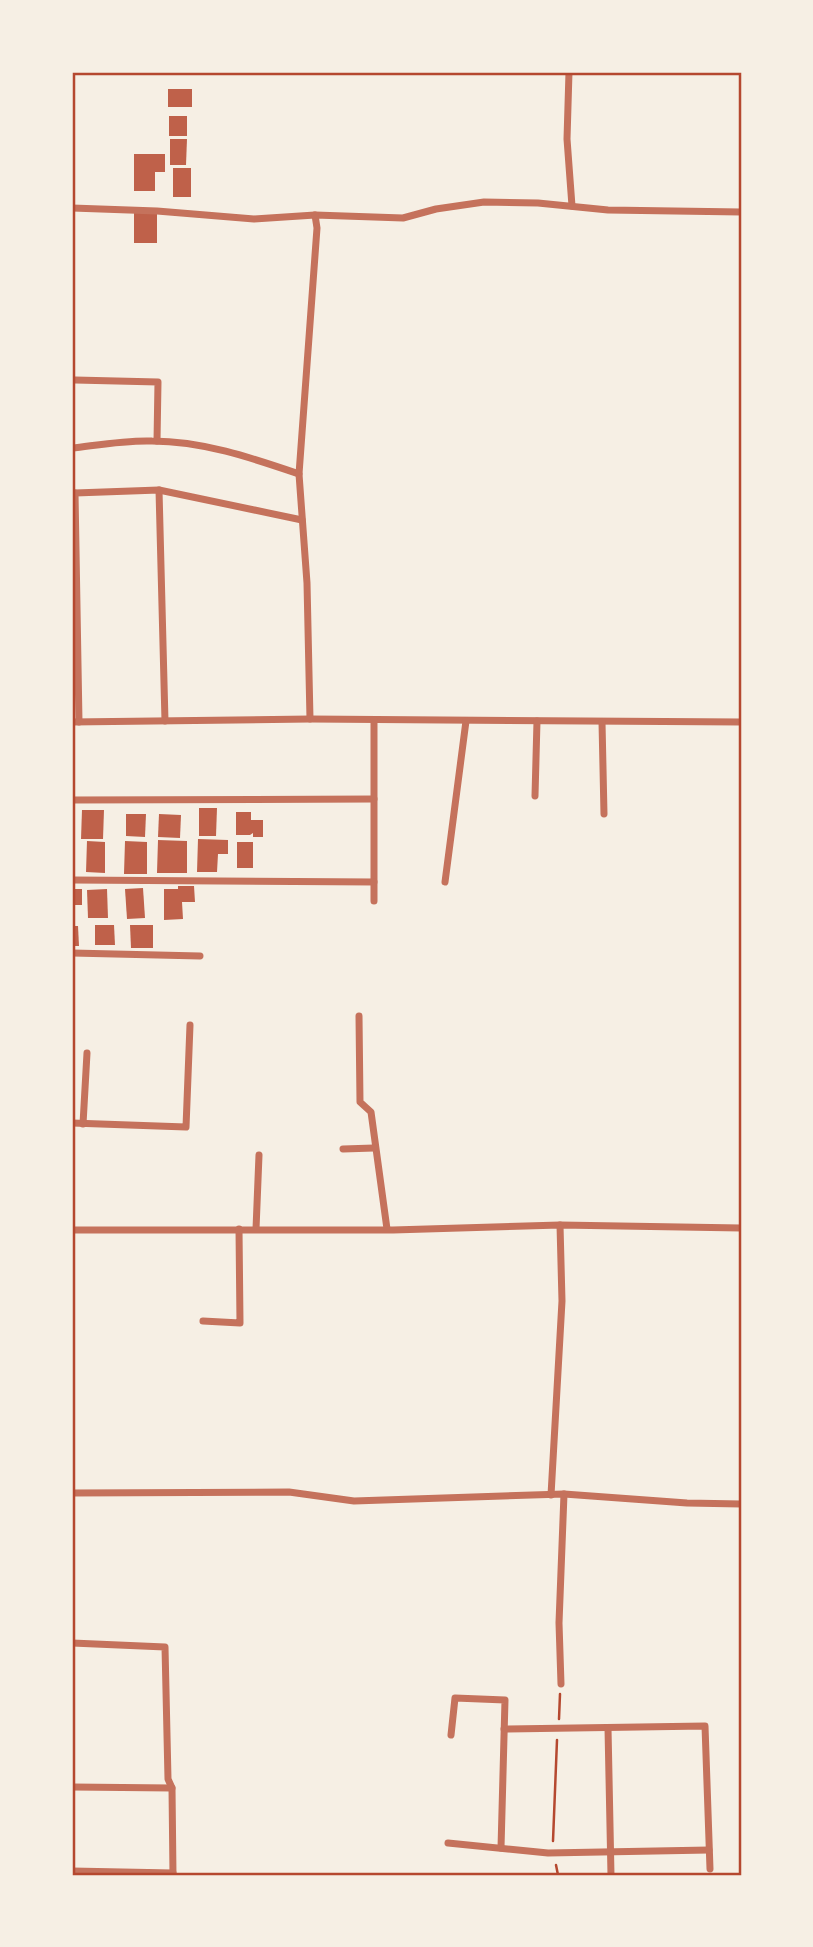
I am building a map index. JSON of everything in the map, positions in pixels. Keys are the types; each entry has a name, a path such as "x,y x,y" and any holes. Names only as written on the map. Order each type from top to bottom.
{"street":[{"path":"569,72 567,139 572,205"},
{"path":"72,208 157,211 254,219 315,215 402,218 436,209 484,202 572,205 608,210 741,212"},
{"path":"310,719 307,583 299,474 317,229 315,215"},
{"path":"75,380 158,383 157,441"},
{"path":"72,448 157,441 248,455 299,474"},
{"path":"302,520 159,490 73,493 75,722 310,719 741,722"},
{"path":"159,490 165,721"},
{"path":"374,720 374,901"},
{"path":"444,882 466,721"},
{"path":"535,796 537,721"},
{"path":"603,722 604,814"},
{"path":"72,800 374,799"},
{"path":"72,880 374,882"},
{"path":"72,953 200,956"},
{"path":"359,1016 360,1102 371,1112 387,1230"},
{"path":"72,1123 186,1127 190,1025"},
{"path":"83,1124 88,1053"},
{"path":"343,1149 374,1148"},
{"path":"256,1229 259,1155"},
{"path":"551,1495 562,1301 560,1225"},
{"path":"72,1230 387,1230 560,1225 741,1228"},
{"path":"203,1321 240,1323 239,1229"},
{"path":"72,1493 289,1492 354,1501 564,1494 741,1504"},
{"path":"561,1684 559,1623 564,1494"},
{"path":"72,1643 165,1647 173,1874 72,1871"},
{"path":"451,1735 455,1698 505,1700 501,1848"},
{"path":"504,1729 705,1726 710,1869"},
{"path":"608,1728 611,1875"},
{"path":"72,1787 172,1788"},
{"path":"448,1843 555,1853 709,1850"}],"path":[{"path":"558,1875 551,1834 561,1684"}],"building":[{"path":"168,89 192,89 192,107 168,107"},
{"path":"169,116 187,116 187,136 169,136"},
{"path":"170,139 187,139 186,165 170,165"},
{"path":"134,154 165,154 165,172 155,172 155,191 134,191"},
{"path":"173,168 191,168 191,197 173,197"},
{"path":"134,210 157,210 157,243 134,243"},
{"path":"199,808 217,808 216,836 199,836"},
{"path":"82,810 104,810 103,839 81,839"},
{"path":"236,812 251,812 251,820 263,820 263,837 253,837 253,833 236,835"},
{"path":"126,814 146,814 145,837 126,836"},
{"path":"159,814 181,815 180,838 158,837"},
{"path":"198,839 228,840 228,854 218,854 217,872 197,872"},
{"path":"158,840 187,841 187,873 157,873"},
{"path":"87,841 105,842 105,873 86,872"},
{"path":"125,841 147,842 147,874 124,874"},
{"path":"237,842 253,842 253,868 237,868"},
{"path":"178,886 194,886 195,902 182,902 183,919 164,920 164,889 178,889"},
{"path":"143,888 145,918 127,919 125,889"},
{"path":"72,889 82,889 82,905 72,905"},
{"path":"107,889 108,918 88,918 87,890"},
{"path":"95,925 114,925 115,945 95,945"},
{"path":"130,925 153,925 153,948 131,948"},
{"path":"72,926 78,926 79,946 72,946"}]}
